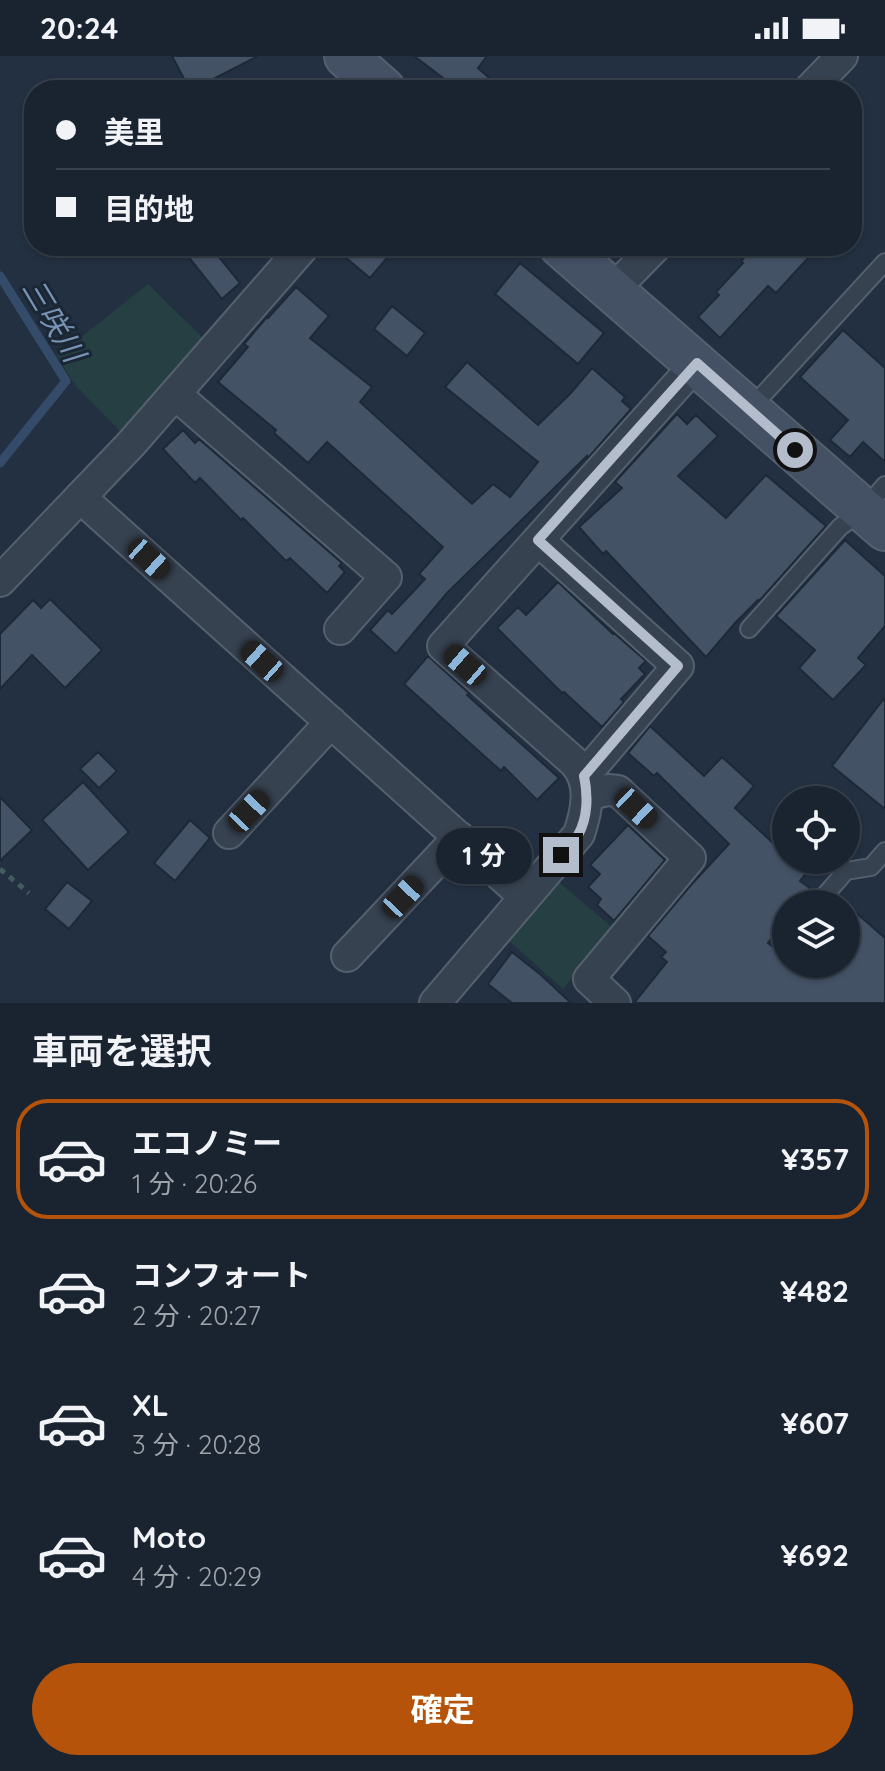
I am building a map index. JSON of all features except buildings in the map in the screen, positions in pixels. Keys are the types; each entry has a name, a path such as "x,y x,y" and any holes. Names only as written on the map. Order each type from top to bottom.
{"main road":[{"path":"346,56 373,80"},
{"path":"572,256 749,410 878,508"}],"street":[{"path":"819,80 842,56"},
{"path":"0,581 131,444 295,256"},
{"path":"612,291 646,256"},
{"path":"435,1003 579,834 585,816 585,786 581,769 443,646 697,363"},
{"path":"175,394 386,577 340,629"},
{"path":"80,497 525,897"},
{"path":"538,540 678,666 585,786"},
{"path":"229,833 331,722"},
{"path":"585,786 618,791 690,858 589,979 615,1003"},
{"path":"347,956 459,837"}],"lane":[{"path":"749,410 885,262"},
{"path":"749,629 840,527 878,508"},
{"path":"829,890 846,871 871,867 885,851"}],"path":[{"path":"0,869 29,893"}],"green space":[{"path":"148,284 205,340 123,434 75,385 57,356"},
{"path":"559,882 614,929 563,989 508,940"}],"waterway":[{"name":"三咲川","path":"0,276 66,381 0,463"}],"route":[{"path":"561,855 579,834 585,816 587,795 584,776 678,666 538,540 697,363 795,450"}]}
